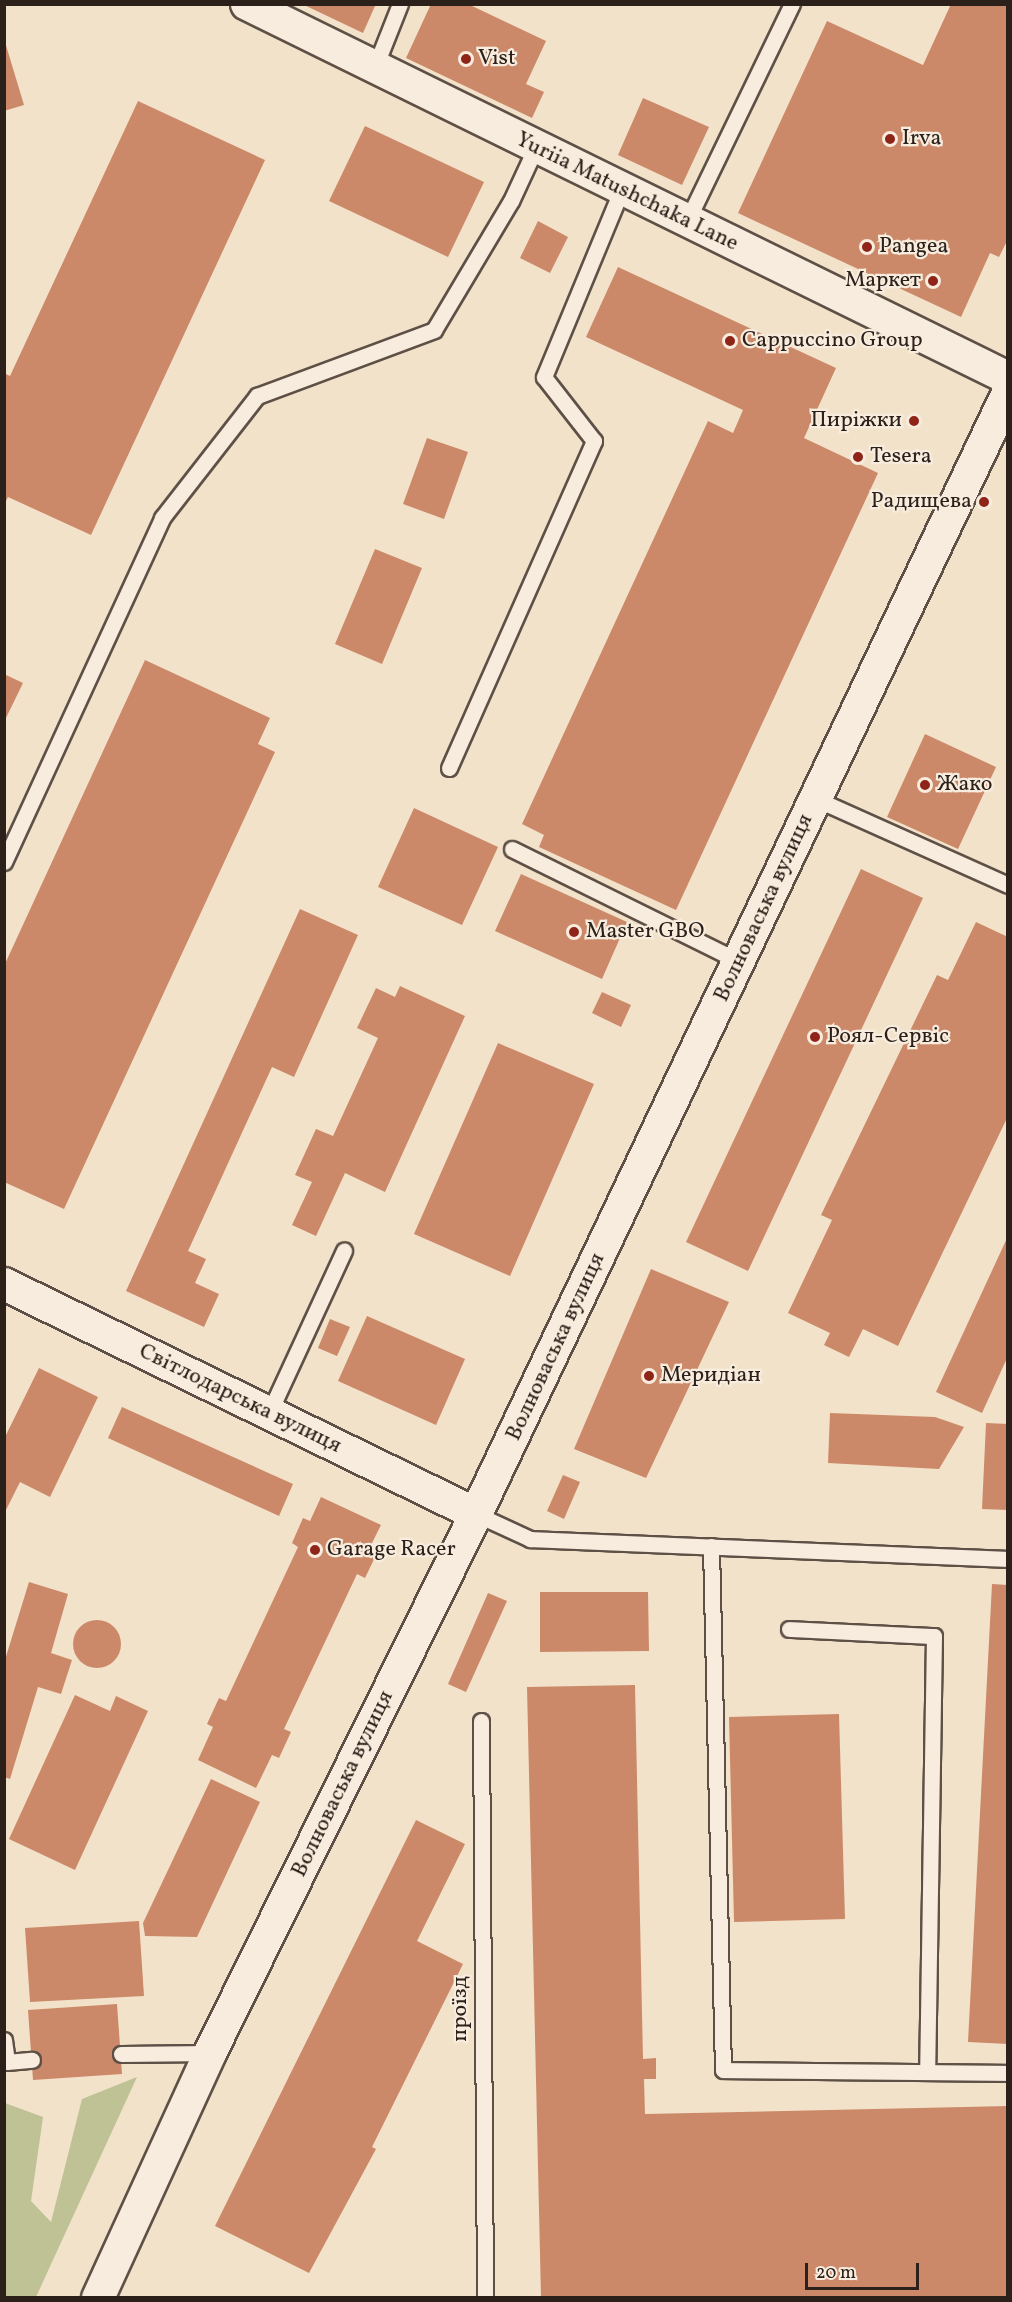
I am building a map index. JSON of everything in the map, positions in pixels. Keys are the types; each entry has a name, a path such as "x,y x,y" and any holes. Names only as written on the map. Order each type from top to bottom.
{"street":[{"name":"Yuriia Matushchaka Lane","path":"247,4 1008,378"},
{"name":"Волноваська вулиця","path":"98,2298 210,2053 476,1514 1008,393"},
{"name":"Світлодарська вулиця","path":"4,1284 476,1514"}],"lane":[{"path":"375,67 400,4"},
{"path":"687,221 792,4"},
{"path":"4,862 162,518 257,396 434,330 511,201 536,147"},
{"path":"449,768 594,441 544,377 622,189"},
{"path":"816,798 1008,885"},
{"path":"512,849 739,961"},
{"path":"269,1413 344,1251"},
{"path":"476,1514 531,1539 1008,1559"},
{"path":"711,1546 723,2070 1008,2073"},
{"path":"789,1629 934,1636 927,2072"},
{"name":"проїзд","path":"481,1721 485,2298"},
{"path":"4,2040 6,2062 32,2060"},
{"path":"121,2054 210,2053"}],"green space":[{"path":"137,2077 36,2297 5,2297 5,2103 43,2117 31,2201 51,2222 82,2099"}],"building":[{"path":"302,4 371,4 375,6 363,33"},
{"path":"431,4 468,4 546,41 526,84 544,92 532,118 406,58"},
{"name":"Irva","path":"951,4 1008,4 1008,239 999,257 990,253 961,317 738,213 827,21 923,65"},
{"path":"4,43 24,105 4,111"},
{"path":"643,98 709,127 682,185 618,155"},
{"path":"138,101 265,160 91,535 8,497 4,505 4,373 10,376"},
{"path":"365,126 484,182 448,257 329,201"},
{"path":"538,221 568,237 550,273 520,258"},
{"path":"618,267 836,368 804,438 878,473 676,910 539,847 544,835 522,824 708,421 733,433 743,410 586,337"},
{"path":"427,438 468,452 444,519 403,504"},
{"path":"375,549 422,568 382,664 335,644"},
{"path":"145,660 270,718 258,744 275,752 64,1209 4,1182 4,966"},
{"path":"4,674 23,683 4,722"},
{"path":"925,734 996,767 958,849 887,817"},
{"path":"414,808 498,847 462,925 378,887"},
{"path":"861,869 923,898 748,1271 686,1242"},
{"path":"521,874 627,922 602,979 495,931"},
{"path":"300,909 358,935 294,1077 272,1067 188,1251 206,1259 195,1283 219,1294 204,1327 126,1291"},
{"path":"976,922 1008,937 1008,1116 898,1346 863,1329 849,1357 824,1345 830,1333 788,1313 832,1220 821,1215 937,975 948,980"},
{"path":"400,986 465,1016 385,1192 345,1173 316,1236 292,1225 312,1182 295,1175 316,1129 333,1136 378,1038 357,1028 376,988 395,997"},
{"path":"602,992 631,1005 621,1027 592,1013"},
{"path":"498,1043 594,1084 510,1276 414,1234"},
{"path":"1008,1236 1008,1356 982,1413 936,1392"},
{"name":"Меридіан","path":"651,1269 729,1302 646,1478 574,1449"},
{"path":"367,1316 465,1359 436,1425 338,1381"},
{"path":"330,1319 350,1327 337,1356 318,1348"},
{"path":"39,1368 98,1397 50,1497 20,1482 4,1514 4,1439"},
{"path":"122,1407 293,1484 279,1516 108,1438"},
{"path":"830,1413 935,1417 964,1427 939,1469 828,1463"},
{"path":"986,1423 1008,1424 1008,1510 982,1509"},
{"path":"563,1475 580,1482 564,1519 547,1511"},
{"path":"321,1497 381,1525 369,1549 377,1553 365,1578 357,1574 284,1729 291,1732 279,1758 272,1755 256,1788 198,1760 213,1727 207,1724 219,1698 226,1701 298,1547 292,1543 303,1518 310,1521"},
{"path":"29,1582 68,1594 51,1653 72,1660 61,1694 38,1687 10,1779 4,1777 4,1663"},
{"path":"992,1584 1008,1585 1008,2044 968,2042"},
{"path":"540,1592 648,1592 649,1651 540,1652"},
{"path":"488,1593 507,1601 466,1692 448,1684"},
{"path":"97,1620 114,1627 121,1644 114,1661 97,1668 80,1661 73,1644 80,1627"},
{"path":"635,1685 643,2059 656,2058 656,2079 644,2079 645,2114 1008,2106 1008,2298 541,2298 527,1687"},
{"path":"75,1695 110,1711 116,1696 148,1711 75,1870 9,1839"},
{"path":"839,1714 845,1919 734,1922 729,1717"},
{"path":"211,1779 260,1802 197,1937 145,1936 143,1923"},
{"path":"416,1820 465,1844 417,1941 463,1964 372,2147 376,2149 309,2273 215,2226"},
{"path":"139,1921 144,1996 30,2002 25,1928"},
{"path":"117,2004 122,2074 33,2080 28,2010"}],"place":[{"name":"Vist","path":"466,59"},
{"name":"Irva","path":"890,139"},
{"name":"Pangea","path":"867,247"},
{"name":"Маркет","path":"933,281"},
{"name":"Cappuccino Group","path":"730,341"},
{"name":"Пиріжки","path":"914,421"},
{"name":"Tesera","path":"858,457"},
{"name":"Радищева","path":"984,502"},
{"name":"Жако","path":"925,785"},
{"name":"Master GBO","path":"574,932"},
{"name":"Роял-Сервіс","path":"815,1037"},
{"name":"Меридіан","path":"649,1376"},
{"name":"Garage Racer","path":"315,1550"}]}
